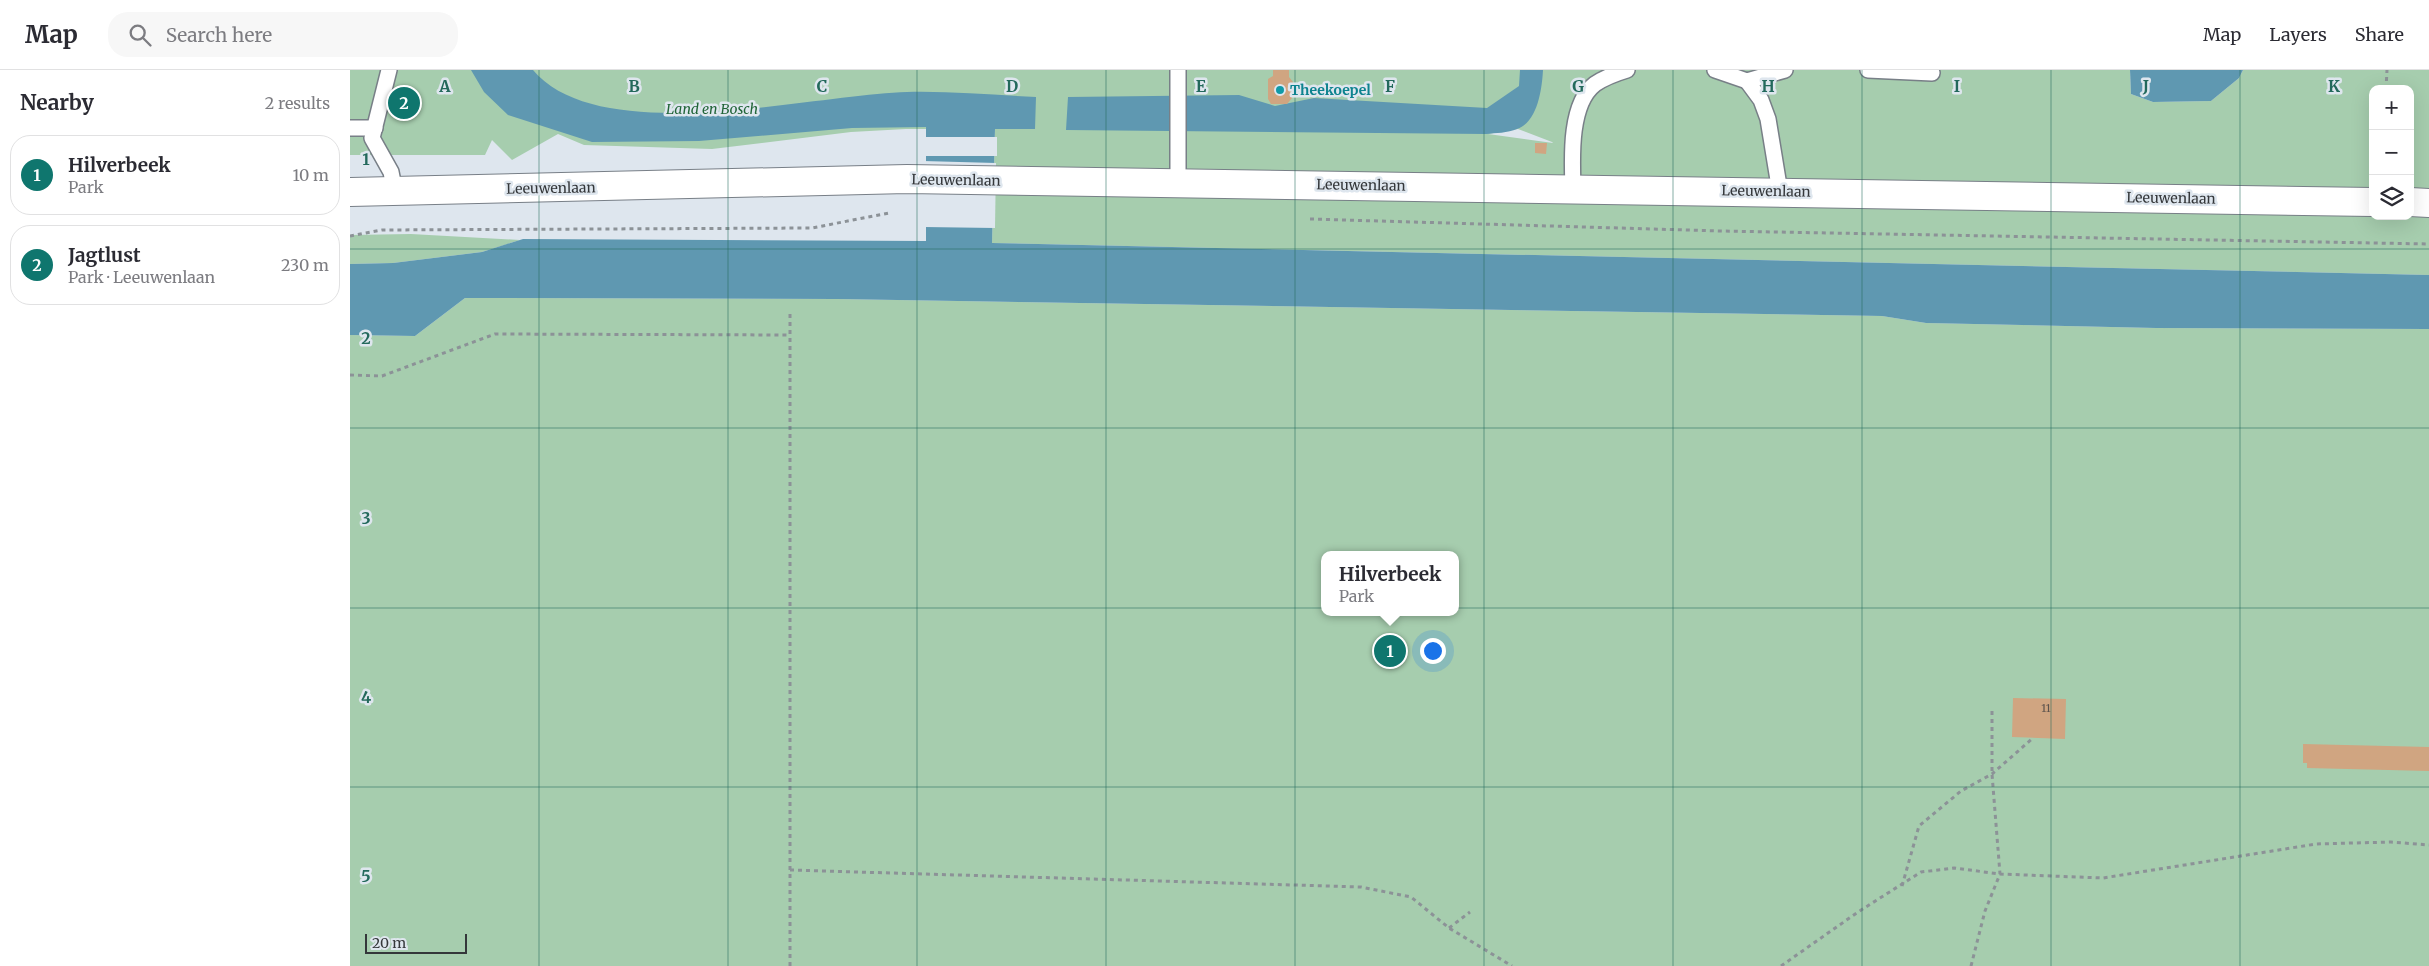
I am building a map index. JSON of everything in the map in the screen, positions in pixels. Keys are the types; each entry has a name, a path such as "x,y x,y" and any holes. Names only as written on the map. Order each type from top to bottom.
{"street":[{"name":"Leeuwenlaan","path":"350,192 907,179 2369,202"},
{"path":"2414,202 2429,203"}],"lane":[{"path":"389,70 372,138 391,172 395,192"},
{"path":"1178,70 1178,182"},
{"path":"1572,188 1572,157 1580,103 1595,84 1628,70"},
{"path":"1715,70 1746,81 1761,100 1768,119 1780,192"},
{"path":"1746,81 1785,70"},
{"path":"1868,70 1932,72"},
{"path":"350,128 375,128"}],"path":[{"path":"2386,85 2387,70"},
{"path":"350,236 382,230 812,228 897,211"},
{"path":"1304,219 1730,231 2429,244"},
{"path":"790,314 790,966"},
{"path":"350,375 382,376 495,334 790,336"},
{"path":"1971,966 1985,911 2000,874 1992,774 1992,710"},
{"path":"1902,886 1919,826 1961,791 1992,774 2033,738"},
{"path":"1781,966 1858,912 1902,886 1921,872 1954,868 2000,874 2103,878 2316,844 2391,842 2429,845"},
{"path":"790,870 1361,887 1411,897 1450,928 1512,966"},
{"path":"1450,928 1470,912"}],"green space":[{"name":"Land en Bosch","path":"350,70 2130,70 2131,94 2153,102 2211,101 2239,78 2243,70 2429,70 2429,275 992,243 995,129 906,129 851,132 712,149 584,145 558,134 512,160 492,140 485,155 350,155","holes":["1518,129 1553,143 1488,134"]},
{"path":"411,234 520,240 482,252 393,263 350,264 350,235"},
{"path":"465,298 837,299 1882,316 1926,323 2156,328 2429,329 2429,966 350,966 350,335 415,336"}],"water":[{"path":"471,70 533,70 565,94 607,107 657,113 711,112 907,92 1036,97 1035,129 995,129 992,243 2429,275 2429,329 2156,328 1926,323 1882,316 837,299 465,298 415,336 350,335 350,264 393,263 482,252 523,239 926,241 926,127 852,128 699,141 592,142 508,115 484,92"},
{"path":"1520,70 1543,70 1538,104 1530,119 1524,125 1502,133 1066,130 1068,97 1239,95 1275,106 1314,98 1487,108 1519,86"},
{"path":"2130,70 2243,70 2239,78 2211,101 2153,102 2131,94"}],"pier":[{"path":"923,137 997,137 997,156 923,156"},
{"path":"923,161 996,163 995,228 924,227"}],"building":[{"name":"Theekoepel","path":"1273,70 1289,70 1289,77 1293,82 1292,98 1287,104 1271,104 1268,99 1268,79 1273,76"},
{"path":"1535,143 1547,143 1546,154 1535,153"},
{"path":"2013,698 2066,699 2065,739 2012,737"},
{"path":"2303,744 2429,747 2429,771 2307,768 2307,763 2303,763"}],"place":[{"name":"Theekoepel","path":"1280,90"},
{"name":"Jagtlust","path":"404,103"},
{"name":"Hilverbeek","path":"1390,651"}]}
